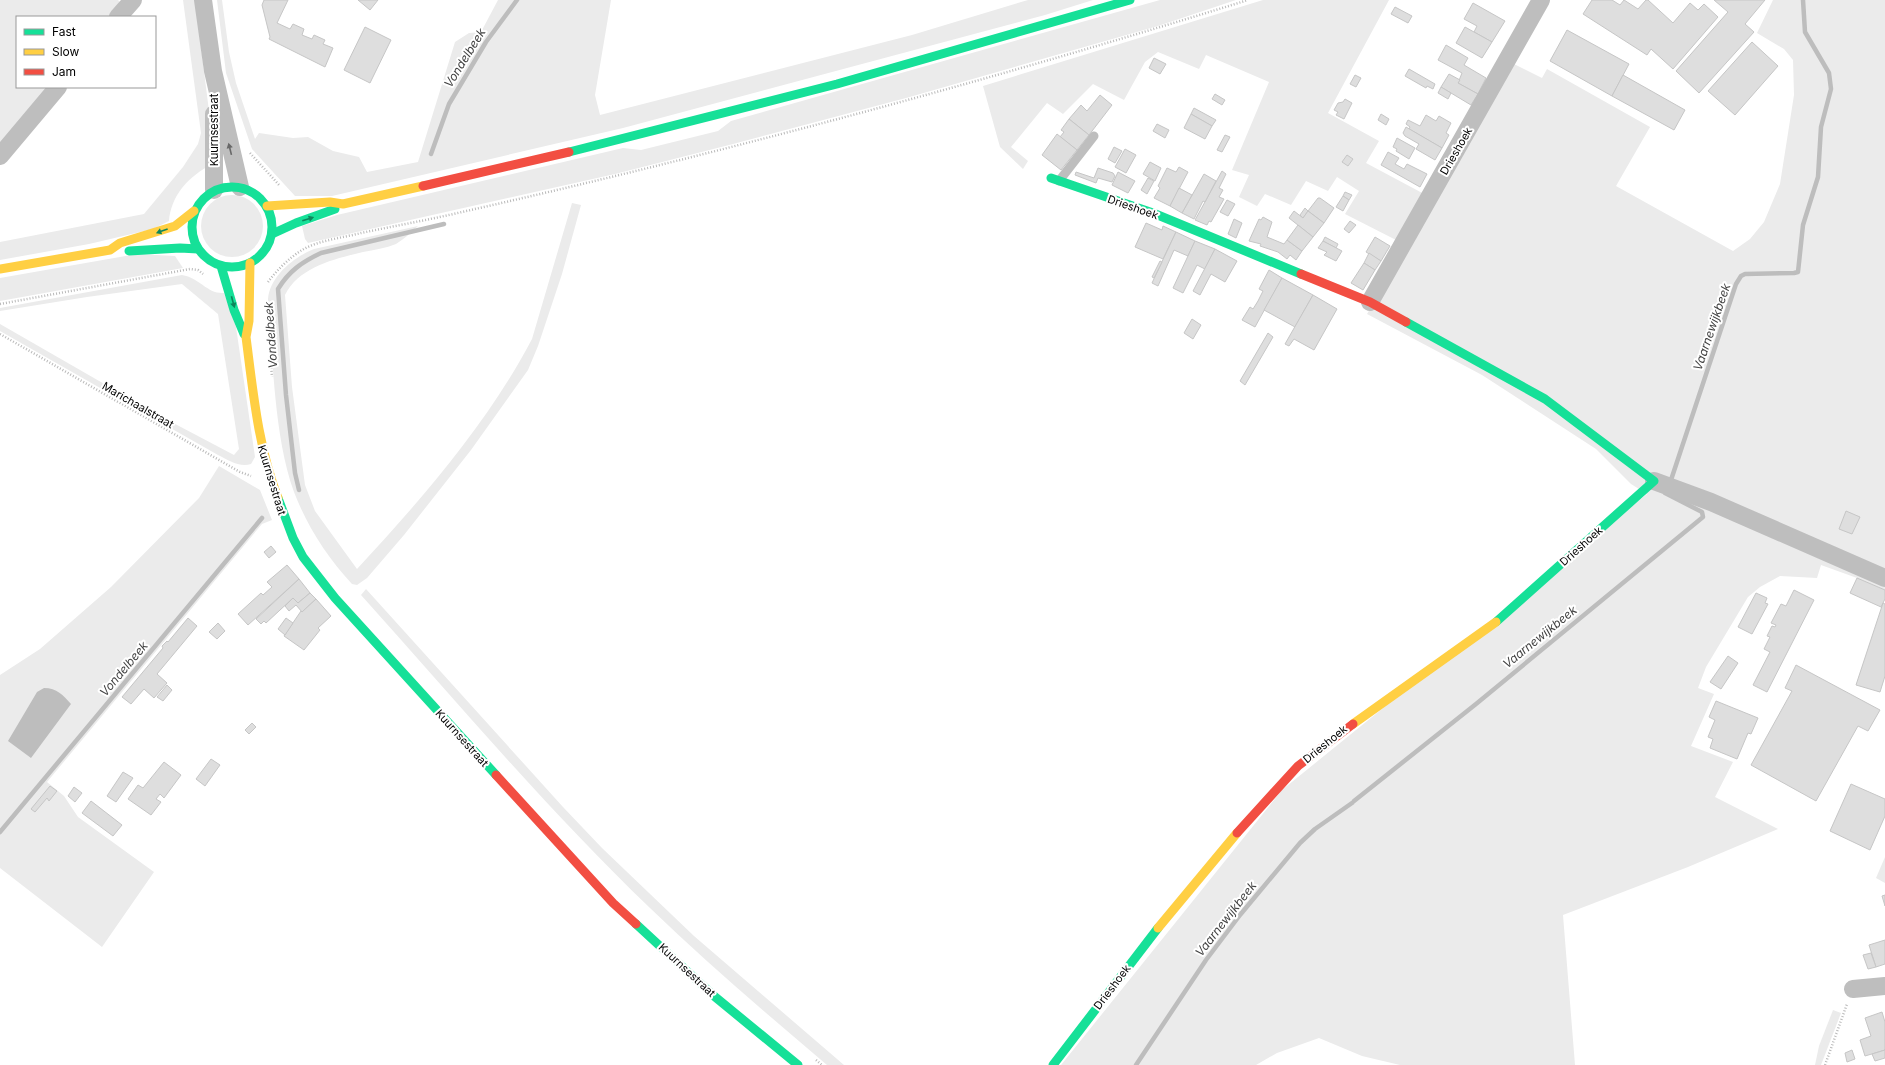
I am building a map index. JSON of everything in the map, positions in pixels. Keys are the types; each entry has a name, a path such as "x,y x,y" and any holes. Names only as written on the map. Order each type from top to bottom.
{"street":[{"path":"119,16 133,0"},
{"name":"Kuurnsestraat","path":"203,0 213,71 240,187"},
{"path":"272,234 296,223 332,211 343,204 525,163 773,101 943,55 1130,0"},
{"name":"Drieshoek","path":"1370,302 1541,0"},
{"name":"Kuurnsestraat","path":"213,71 215,141 214,190"},
{"path":"0,156 57,88"},
{"name":"Drieshoek","path":"1055,180 1154,213 1370,302 1545,399 1654,481 1711,502 1885,578"},
{"path":"0,269 110,250 120,244 175,226 194,211 202,199 214,190 226,186 240,187 255,193 267,206 272,224 272,234 268,246 260,256 250,263 236,267 221,266 208,260 198,249 192,237 191,224 194,211"},
{"path":"267,206 330,202 343,204"},
{"path":"110,250 119,252 160,248 198,249"},
{"name":"Kuurnsestraat","path":"246,337 250,322 250,263"},
{"name":"Kuurnsestraat","path":"221,266 230,289 239,325 246,337 260,439 271,482 292,538 303,557 335,598 378,646 613,903 714,996 798,1065"},
{"name":"Drieshoek","path":"1053,1065 1134,958 1220,852 1298,766 1356,721 1500,619 1654,481"},
{"path":"1853,989 1885,986"}],"lane":[{"path":"1055,180 1094,136"}],"path":[{"path":"250,287 265,286 299,251 323,242 468,211 681,161 803,130 984,79 1248,0"},
{"path":"0,304 190,269 198,270 204,275"},
{"path":"268,321 272,382"},
{"name":"Marichaalstraat","path":"0,334 240,472 271,482"},
{"path":"1825,1065 1853,989"},
{"path":"810,1055 822,1065"}],"shaded area":[{"path":"0,0 118,0 121,3 110,16 16,16 16,88 48,88 0,149"},
{"path":"183,0 195,0 211,127 207,167 192,177 176,197 170,212 169,221 153,229 89,244 0,260 0,242 144,214 183,167 198,144 201,133"},
{"path":"217,0 222,0 229,52 236,83 255,139 259,133 293,138 308,137 333,151 359,157 367,172 418,162 455,42 469,33 481,32 498,0 611,0 595,95 600,115 912,35 1028,0 1093,0 1045,15 623,128 332,196 295,196 252,149 226,73"},
{"path":"1160,0 1236,0 1158,26 906,98 733,144 615,174 308,243 305,239 302,226 337,215 623,148 641,150 718,131 731,121"},
{"path":"1263,0 1389,0 1328,113 1379,141 1366,163 1426,195 1398,241 1345,214 1359,191 1337,177 1328,191 1306,181 1291,205 1265,194 1257,206 1239,197 1249,175 1232,170 1269,82 1206,55 1199,69 1158,52 1145,62 1124,100 1093,84 1063,114 1047,103 1011,147 1028,161 1023,169 1000,147 983,86"},
{"path":"1773,0 1885,0 1885,590 1821,565 1817,578 1780,576 1760,587 1748,597 1706,667 1698,688 1714,694 1691,746 1733,762 1715,797 1778,829 1688,867 1563,915 1575,1065 1400,1065 1362,1056 1319,1038 1277,1053 1256,1065 1061,1065 1282,790 1647,494 1631,484 1596,449 1482,375 1367,314 1512,63 1542,78 1547,69 1650,127 1616,186 1733,251 1750,239 1764,222 1780,184 1794,95 1793,60 1784,49 1757,33"},
{"path":"232,195 244,198 254,204 260,214 263,226 260,238 254,248 244,254 232,257 220,254 210,248 204,238 201,226 204,214 210,204 220,198"},
{"path":"572,203 581,205 562,274 538,346 528,370 471,450 404,535 367,578 357,585 352,584 334,563 311,529 299,505 287,470 278,422 273,372 268,299 273,283 284,268 291,262 314,249 418,226 396,244 329,261 308,271 291,285 285,295 292,387 305,485 315,511 357,569 405,516 452,460 495,401 514,370 532,339"},
{"path":"137,254 175,256 183,268 0,301 0,278"},
{"path":"182,275 194,279 208,289 218,293 224,293 236,327 255,457 251,464 238,464 218,455 0,331 0,324 160,416 234,455 239,449 218,314 182,284 0,311 0,308"},
{"path":"219,466 260,490 272,520 262,524 47,782 64,796 78,817 154,872 102,947 0,868 0,675 40,649 111,587 199,498"},
{"path":"366,589 563,807 602,848 694,936 844,1065 827,1065 693,949 612,871 539,794 361,595"},
{"path":"44,688 53,689 71,704 31,758 8,741 37,692"},
{"path":"1885,857 1885,883 1876,878"},
{"path":"1833,1010 1841,1013 1821,1065 1815,1065 1819,1046"}],"building":[{"path":"264,0 288,0 277,23 290,29 293,24 304,29 302,35 312,39 314,35 325,40 323,44 333,48 325,67 269,39 270,37 262,5"},
{"path":"358,0 378,0 370,10"},
{"path":"1592,0 1612,0 1620,5 1624,0 1638,9 1646,0 1648,0 1673,23 1690,3 1698,10 1704,4 1718,17 1673,69 1651,49 1647,55 1583,14"},
{"path":"1714,0 1765,0 1745,24 1754,32 1699,93 1676,71 1728,12"},
{"path":"1473,3 1505,21 1492,42 1474,32 1477,26 1464,19"},
{"path":"1395,7 1412,16 1408,23 1391,14"},
{"path":"365,27 391,40 370,83 344,70"},
{"path":"1465,27 1492,42 1482,58 1456,43"},
{"path":"1567,30 1629,64 1612,96 1550,61"},
{"path":"1752,42 1778,66 1735,115 1708,91"},
{"path":"1446,45 1468,58 1464,65 1486,78 1478,94 1458,83 1462,73 1438,60"},
{"path":"1154,58 1166,64 1160,74 1149,68"},
{"path":"1409,69 1435,84 1433,89 1427,86 1426,88 1405,76"},
{"path":"1449,74 1460,80 1458,83 1478,94 1471,105 1441,87"},
{"path":"1355,75 1361,78 1356,87 1350,84"},
{"path":"1623,75 1685,110 1674,130 1612,96"},
{"path":"1441,87 1451,93 1448,99 1438,93"},
{"path":"1215,94 1225,100 1222,105 1212,99"},
{"path":"1100,95 1112,105 1089,135 1069,119 1081,105 1087,111"},
{"path":"1345,99 1352,103 1344,119 1336,115 1338,112 1334,110 1338,103 1343,102"},
{"path":"1194,108 1216,120 1212,126 1191,114"},
{"path":"1191,114 1212,126 1205,139 1184,128"},
{"path":"1381,114 1389,119 1386,125 1378,120"},
{"path":"1426,115 1436,121 1439,116 1451,123 1446,133 1449,135 1442,148 1409,129 1410,127 1406,124 1408,120 1420,126"},
{"path":"1069,119 1089,135 1077,150 1060,137 1064,132 1061,130"},
{"path":"1157,124 1169,130 1165,138 1153,131"},
{"path":"1406,127 1442,148 1435,160 1416,149 1419,144 1405,136 1403,133"},
{"path":"1057,134 1077,150 1061,170 1042,155"},
{"path":"1225,135 1230,137 1222,152 1217,150"},
{"path":"1397,138 1415,148 1409,159 1396,151 1397,149 1393,147"},
{"path":"1114,147 1122,151 1115,163 1108,159"},
{"path":"1125,149 1136,155 1126,173 1115,167"},
{"path":"1388,152 1399,158 1395,164 1404,169 1407,164 1427,174 1420,187 1381,165"},
{"path":"1347,155 1353,159 1348,166 1342,162"},
{"path":"1150,162 1161,168 1155,181 1143,174"},
{"path":"1179,167 1188,172 1170,206 1154,198 1160,188 1158,186 1167,168 1176,172"},
{"path":"1098,168 1113,173 1115,176 1112,182 1098,178 1096,183 1075,175 1076,172 1094,178"},
{"path":"1222,171 1226,174 1219,188 1223,190 1219,197 1224,199 1211,222 1209,221 1207,225 1195,220"},
{"path":"1118,172 1135,181 1128,193 1112,185"},
{"path":"1204,174 1216,181 1205,202 1203,201 1194,219 1182,213"},
{"path":"1148,178 1154,181 1147,194 1141,190"},
{"path":"1179,188 1192,195 1182,213 1170,206"},
{"path":"1345,192 1352,195 1349,200 1343,196"},
{"path":"1343,196 1349,200 1343,211 1336,207"},
{"path":"1318,198 1334,208 1324,223 1308,211"},
{"path":"1227,200 1235,204 1228,216 1220,212"},
{"path":"1305,208 1308,211 1303,218 1300,215"},
{"path":"1294,211 1303,218 1308,211 1324,223 1313,237 1289,218"},
{"path":"1263,217 1272,222 1267,237 1284,244 1287,240 1302,251 1296,260 1290,255 1287,259 1278,252 1260,246 1261,244 1249,241 1259,219 1261,220"},
{"path":"1234,219 1242,223 1236,238 1228,234"},
{"path":"1350,221 1356,225 1349,233 1344,229"},
{"path":"1146,223 1162,230 1163,226 1176,232 1163,259 1135,247"},
{"path":"1298,225 1313,237 1302,251 1287,240"},
{"path":"1176,232 1195,241 1188,256 1174,250 1158,286 1152,283"},
{"path":"1325,237 1338,244 1336,248 1323,241"},
{"path":"1375,237 1390,246 1381,261 1366,252"},
{"path":"1195,241 1215,249 1205,269 1197,265 1183,293 1173,288"},
{"path":"1323,241 1342,251 1336,261 1324,255 1327,252 1318,248"},
{"path":"1215,249 1237,261 1225,282 1211,274 1200,295 1193,291"},
{"path":"1369,253 1381,261 1375,270 1364,263"},
{"path":"1160,261 1162,262 1154,278 1152,277"},
{"path":"1364,263 1375,270 1363,290 1351,283"},
{"path":"1269,270 1282,278 1255,327 1242,320 1250,307 1253,309 1258,301 1263,291 1259,289"},
{"path":"1282,278 1313,295 1295,327 1264,310"},
{"path":"1313,295 1337,309 1314,350 1294,339 1289,346 1285,344"},
{"path":"1192,319 1201,325 1193,339 1184,333"},
{"path":"1268,333 1273,337 1245,385 1240,381"},
{"path":"1846,511 1860,517 1852,534 1839,529"},
{"path":"271,546 276,552 269,558 264,552"},
{"path":"287,565 299,579 248,625 238,614 261,593 263,595 272,587 267,582"},
{"path":"1857,578 1885,590 1885,599 1881,607 1850,593"},
{"path":"299,579 310,593 298,603 293,598 266,623 264,621 261,624 256,619"},
{"path":"1794,590 1814,600 1767,692 1753,685 1770,652 1764,649 1770,637 1767,636 1772,626 1775,627 1776,625 1771,623 1781,604 1786,606"},
{"path":"310,593 316,599 302,612 296,605 289,611 285,606 293,598 298,603"},
{"path":"1756,593 1767,598 1765,603 1768,604 1752,634 1738,627"},
{"path":"316,599 331,616 318,628 320,630 304,650 284,636 301,611 302,612"},
{"path":"1883,603 1885,604 1885,676 1880,692 1856,685"},
{"path":"188,618 197,626 157,674 167,683 154,698 144,689 131,704 122,697 163,648 162,646 167,641 168,642"},
{"path":"286,618 293,623 285,635 278,629"},
{"path":"218,623 225,631 217,639 209,632"},
{"path":"1728,656 1738,663 1721,689 1710,682"},
{"path":"1796,665 1880,710 1868,731 1858,726 1816,801 1751,765 1792,691 1785,688"},
{"path":"167,685 172,690 163,701 157,697"},
{"path":"1716,701 1758,718 1751,734 1748,733 1737,759 1710,748 1713,739 1708,737 1715,720 1709,717"},
{"path":"252,723 256,727 249,734 245,730"},
{"path":"211,759 220,765 205,786 196,779"},
{"path":"164,762 181,775 164,798 160,794 156,799 161,802 151,815 128,799 138,785 143,788"},
{"path":"123,772 133,778 116,802 107,796"},
{"path":"1851,784 1885,799 1885,816 1870,850 1830,831"},
{"path":"50,786 57,791 49,801 47,798 35,812 31,809"},
{"path":"74,787 82,793 75,802 68,796"},
{"path":"91,801 122,825 113,836 82,813"},
{"path":"1885,895 1885,906 1882,896"},
{"path":"1885,940 1885,964 1876,967 1869,945"},
{"path":"1871,953 1876,967 1868,969 1863,955"},
{"path":"1882,1012 1885,1022 1885,1050 1865,1056 1860,1040 1871,1036 1865,1018"},
{"path":"1852,1050 1855,1059 1847,1062 1845,1053"},
{"path":"1885,1050 1885,1058 1875,1061 1872,1054"}],"waterway":[{"name":"Vondelbeek","path":"431,154 449,104 486,42 517,0"},
{"name":"Vaarnewijkbeek","path":"1671,480 1736,284 1741,276 1745,274 1798,272 1803,225 1818,177 1821,127 1831,89 1829,73 1805,32 1803,0"},
{"name":"Vondelbeek","path":"299,490 295,473 286,395 278,289 291,272 321,253 444,224"},
{"name":"Vaarnewijkbeek","path":"1354,801 1476,704 1703,517 1702,512 1665,493"},
{"name":"Vondelbeek","path":"0,832 262,518"},
{"name":"Vaarnewijkbeek","path":"1136,1065 1206,960 1240,915 1300,843 1315,829 1352,803"}],"traffic: fast":[{"path":"569,152 837,84 1130,0"},
{"path":"1051,178 1153,213 1301,274"},
{"path":"224,187 240,187 261,198 272,219 272,227 272,235 261,256 240,267 224,267 210,261 203,256 198,249 192,235 192,219 198,205 203,198 210,193 224,187"},
{"path":"272,234 296,223 335,209"},
{"path":"129,251 180,248 198,249"},
{"path":"221,266 234,310 244,334"},
{"path":"1406,322 1545,399 1654,481 1496,622"},
{"path":"278,498 293,538 303,557 335,598 496,775"},
{"path":"636,924 714,996 798,1065"},
{"path":"1053,1065 1158,928"}],"traffic: slow":[{"path":"267,206 330,202 343,204 423,186"},
{"path":"0,269 110,250 120,243 175,226 194,211"},
{"path":"250,263 249,321 246,337 257,419 271,479 278,498"},
{"path":"1353,724 1496,622"},
{"path":"1158,928 1237,833"}],"traffic: jam":[{"path":"423,186 569,152"},
{"path":"1301,274 1370,302 1406,322"},
{"path":"1237,833 1298,766 1353,724"},
{"path":"496,775 613,903 636,924"}]}
